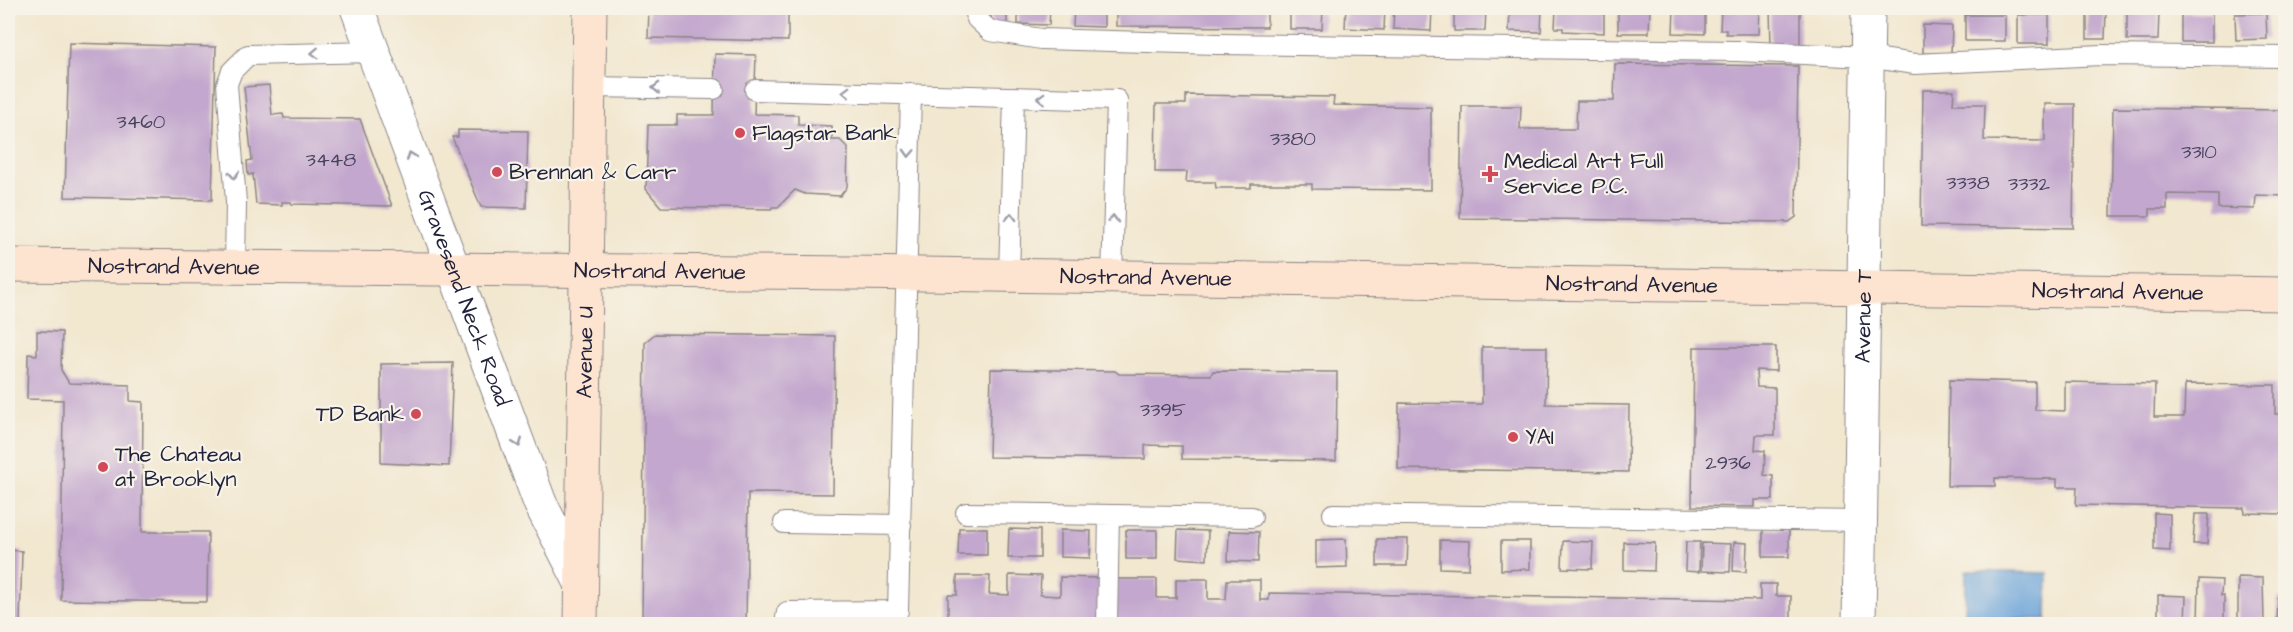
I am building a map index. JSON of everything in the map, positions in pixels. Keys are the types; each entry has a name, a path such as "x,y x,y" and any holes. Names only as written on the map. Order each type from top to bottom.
{"main road":[{"name":"Avenue U","path":"581,624 590,8"},
{"name":"Nostrand Avenue","path":"8,265 906,273 1112,278 2286,294"}],"street":[{"name":"Gravesend Neck Road","path":"357,8 540,503 581,583"},
{"name":"Avenue T","path":"1859,624 1868,8"}],"lane":[{"path":"975,8 977,19 990,31 1041,39 1217,44 1737,51 1867,57 1915,64 2101,55 2286,57"},
{"path":"235,267 236,202 227,84 232,71 248,55 373,52"},
{"path":"589,87 714,89"},
{"path":"755,90 1117,100 1112,278"},
{"path":"785,624 787,612 898,611 911,94"},
{"path":"1009,276 1014,97"},
{"path":"966,513 1252,517"},
{"path":"1333,514 1861,521"},
{"path":"1107,624 1109,515"},
{"path":"784,523 901,525"}],"water":[{"path":"1966,571 2048,573 2047,619 1965,618"}],"building":[{"path":"649,8 788,8 788,41 648,38"},
{"path":"991,8 1007,8 1007,25 991,25"},
{"path":"1018,8 1050,8 1049,25 1018,24"},
{"path":"1074,8 1104,8 1104,27 1073,26"},
{"path":"1116,8 1267,8 1267,27 1116,26"},
{"path":"1290,8 1323,8 1322,29 1290,29"},
{"path":"1346,8 1385,8 1384,30 1345,28"},
{"path":"1394,8 1432,8 1431,31 1393,29"},
{"path":"1454,8 1486,8 1485,31 1454,31"},
{"path":"1510,8 1542,8 1541,32 1509,31"},
{"path":"1556,8 1604,8 1604,33 1563,31 1563,28 1555,28"},
{"path":"1618,8 1650,8 1649,33 1618,33"},
{"path":"1674,8 1705,8 1705,34 1673,33"},
{"path":"1721,8 1760,8 1759,34 1726,34 1726,30 1720,30"},
{"path":"1770,8 1800,8 1800,47 1771,47"},
{"path":"2087,11 2106,11 2105,39 2087,39"},
{"path":"2127,11 2159,12 2158,40 2127,40"},
{"path":"2181,13 2212,13 2212,42 2181,42"},
{"path":"2266,13 2267,39 2236,40 2235,14"},
{"path":"1965,15 2005,15 2005,41 1965,41"},
{"path":"2018,15 2049,15 2049,44 2018,44"},
{"path":"1923,25 1952,26 1951,54 1923,53"},
{"path":"69,43 216,47 212,200 65,197"},
{"name":"Flagstar Bank","path":"715,54 756,55 754,114 798,115 798,125 832,126 832,140 840,140 848,148 847,187 840,196 805,194 795,190 778,207 772,207 772,209 661,207 646,189 648,125 677,125 677,115 714,115"},
{"path":"1615,64 1798,66 1796,217 1789,222 1460,218 1462,106 1521,106 1520,129 1576,129 1577,101 1614,101"},
{"path":"269,85 272,115 283,114 284,118 360,119 392,206 292,204 291,202 282,202 282,205 256,204 253,174 248,175 247,161 252,160 244,87"},
{"path":"1923,90 1954,90 1953,104 1985,104 1984,140 2045,141 2045,104 2075,104 2073,228 1921,226"},
{"path":"1186,95 1334,97 1333,105 1431,107 1431,190 1312,189 1312,184 1251,184 1251,188 1216,188 1215,182 1186,182 1187,172 1155,172 1156,104 1186,104"},
{"path":"2113,108 2286,110 2286,196 2256,195 2255,209 2218,208 2218,195 2167,194 2167,209 2150,209 2150,216 2111,216"},
{"name":"Brennan & Carr","path":"458,130 528,131 526,208 481,207 452,137 458,137"},
{"name":"The Chateau at Brooklyn","path":"37,331 62,332 61,370 69,383 130,385 130,401 143,402 142,532 208,532 207,602 61,600 63,400 27,399 28,354 37,355"},
{"path":"655,334 835,336 833,494 748,493 746,624 642,624 645,342"},
{"name":"YAI","path":"1482,347 1547,347 1546,404 1629,405 1628,472 1398,469 1399,403 1482,404"},
{"path":"1694,347 1776,347 1776,371 1756,370 1757,387 1775,388 1775,435 1756,435 1755,450 1765,451 1764,475 1773,476 1773,500 1755,500 1755,507 1692,506"},
{"name":"TD Bank","path":"453,363 449,466 381,463 381,364"},
{"path":"991,369 1211,375 1213,371 1337,372 1336,461 1182,459 1182,446 1145,445 1145,459 989,457"},
{"path":"1949,380 2035,382 2035,410 2065,411 2065,382 2155,384 2154,417 2184,417 2185,384 2275,385 2275,414 2286,414 2286,514 2245,513 2244,508 2076,505 2077,487 2057,487 2057,479 1995,478 1995,486 1947,486"},
{"path":"2154,513 2170,514 2170,551 2154,550"},
{"path":"2195,514 2209,514 2207,544 2193,544"},
{"path":"959,528 987,528 987,555 958,555"},
{"path":"1009,529 1040,530 1040,558 1008,558"},
{"path":"1763,529 1789,530 1789,557 1763,557"},
{"path":"1060,530 1091,531 1090,558 1060,557"},
{"path":"1126,530 1157,530 1157,559 1126,559"},
{"path":"1178,530 1208,531 1207,560 1177,558"},
{"path":"1229,531 1259,532 1258,562 1228,561"},
{"path":"1346,539 1347,567 1316,568 1316,540"},
{"path":"1377,539 1408,539 1407,566 1377,566"},
{"path":"1440,540 1470,541 1469,569 1440,568"},
{"path":"1501,541 1530,541 1530,569 1501,570"},
{"path":"1563,541 1593,542 1592,569 1562,568"},
{"path":"1624,542 1655,543 1654,571 1624,570"},
{"path":"1686,542 1700,542 1699,572 1685,571"},
{"path":"1734,542 1747,543 1746,572 1733,571"},
{"path":"1702,543 1731,544 1730,572 1701,571"},
{"path":"8,550 22,551 20,624 8,624"},
{"path":"1009,575 1041,576 1040,595 1060,596 1060,577 1100,578 1099,624 948,624 948,595 957,595 957,576 990,576 989,594 1009,595"},
{"path":"2238,577 2263,578 2264,624 2238,624"},
{"path":"1116,579 1157,579 1157,598 1176,598 1176,579 1208,579 1208,599 1226,599 1227,580 1260,580 1260,600 1269,600 1269,593 1760,600 1760,584 1776,584 1776,596 1791,596 1791,624 1115,624"},
{"path":"2199,579 2222,580 2224,624 2198,624"},
{"path":"2158,595 2186,596 2185,624 2158,624"},
{"path":"2278,598 2286,598 2286,624 2277,624"}],"place":[{"name":"Flagstar Bank","path":"740,133"},
{"name":"Brennan & Carr","path":"497,172"},
{"name":"Medical Art Full Service P.C.","path":"1490,174"},
{"name":"TD Bank","path":"416,414"},
{"name":"YAI","path":"1513,437"},
{"name":"The Chateau at Brooklyn","path":"103,467"}]}
